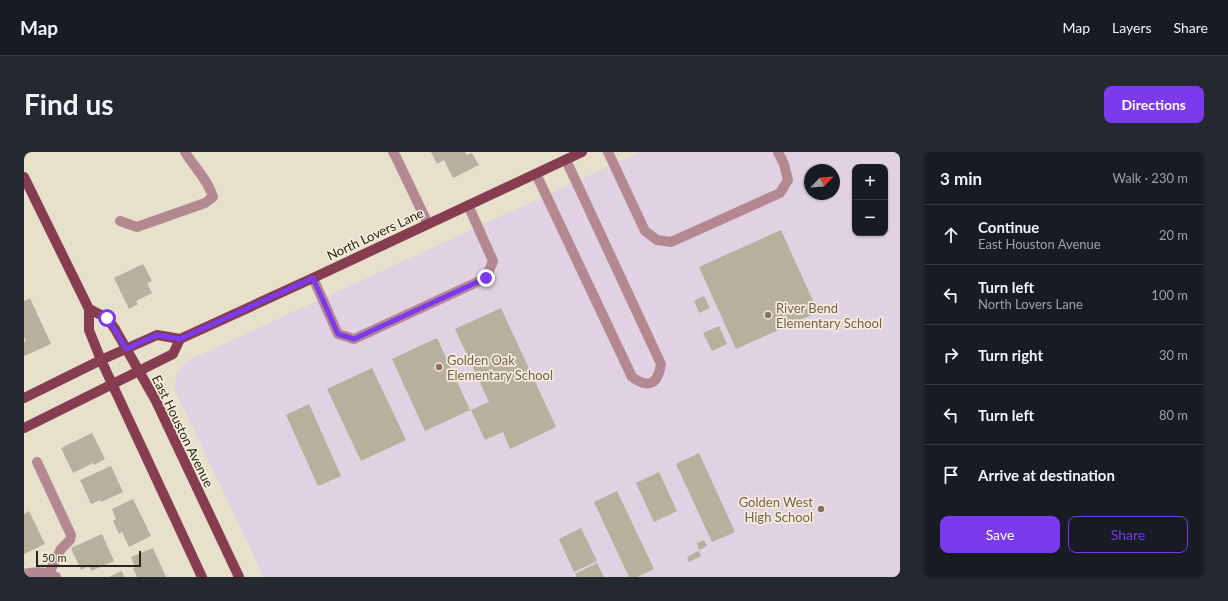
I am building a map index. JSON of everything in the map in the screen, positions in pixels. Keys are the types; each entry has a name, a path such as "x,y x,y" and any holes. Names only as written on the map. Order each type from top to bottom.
{"main road":[{"name":"North Lovers Lane","path":"180,339 582,152"},
{"path":"24,176 89,309 89,330 112,384 202,577"},
{"name":"East Houston Avenue","path":"89,309 107,318 156,401 239,577"},
{"path":"24,398 157,335 180,339 173,354 24,428"}],"street":[{"path":"120,221 137,227 205,203 214,197 210,187 192,164 185,152"},
{"path":"392,152 396,157 428,224"},
{"path":"608,152 645,231 657,240 671,242 780,193 788,180 784,164 778,152"},
{"path":"536,174 632,377 642,384 652,382 660,375 661,364 566,160"},
{"path":"313,278 338,334 354,339 486,278 493,261 468,205"},
{"path":"24,574 35,572 53,575 61,550 70,540 71,535 37,462"}],"shaded area":[{"name":"Golden Oak Elementary School","path":"640,152 900,152 900,577 264,577 175,390 176,374 187,361"}],"building":[{"path":"431,152 465,152 467,155 472,153 479,165 453,178 444,160 437,164"},
{"path":"781,230 818,312 736,349 699,267"},
{"path":"143,264 152,281 147,283 152,293 136,301 138,304 129,309 114,278"},
{"path":"704,296 710,308 699,313 694,301"},
{"path":"30,298 51,344 24,356 24,342 26,341 24,336 24,301"},
{"path":"501,308 556,427 510,449 503,432 485,440 471,410 489,402 455,329"},
{"path":"719,326 727,344 712,351 703,333"},
{"path":"437,338 470,410 425,431 392,359"},
{"path":"372,368 406,440 361,461 327,389"},
{"path":"309,404 341,476 318,486 286,415"},
{"path":"92,433 105,459 73,473 61,448"},
{"path":"699,453 735,532 712,542 676,464"},
{"path":"111,466 123,492 101,502 100,500 91,504 80,480"},
{"path":"659,472 677,511 654,522 636,483"},
{"path":"617,491 654,569 637,577 629,577 594,502"},
{"path":"133,499 151,536 129,547 122,532 119,534 113,521 116,519 112,509"},
{"path":"29,511 45,544 24,554 24,514"},
{"path":"581,528 597,561 574,572 559,539"},
{"path":"102,534 114,561 91,571 89,566 81,570 71,548"},
{"path":"704,540 707,546 699,550 697,543"},
{"path":"153,548 166,577 137,577 133,568 135,567 131,557"},
{"path":"698,551 701,556 689,562 687,557"},
{"path":"597,563 604,577 577,577 575,574"},
{"path":"122,571 124,577 109,577"}],"place":[{"name":"River Bend Elementary School","path":"768,315"},
{"name":"Golden Oak Elementary School","path":"439,367"},
{"name":"Golden West High School","path":"821,509"}],"route":[{"path":"107,318 126,349 157,335 180,339 313,278 338,334 354,339 486,278"}]}
